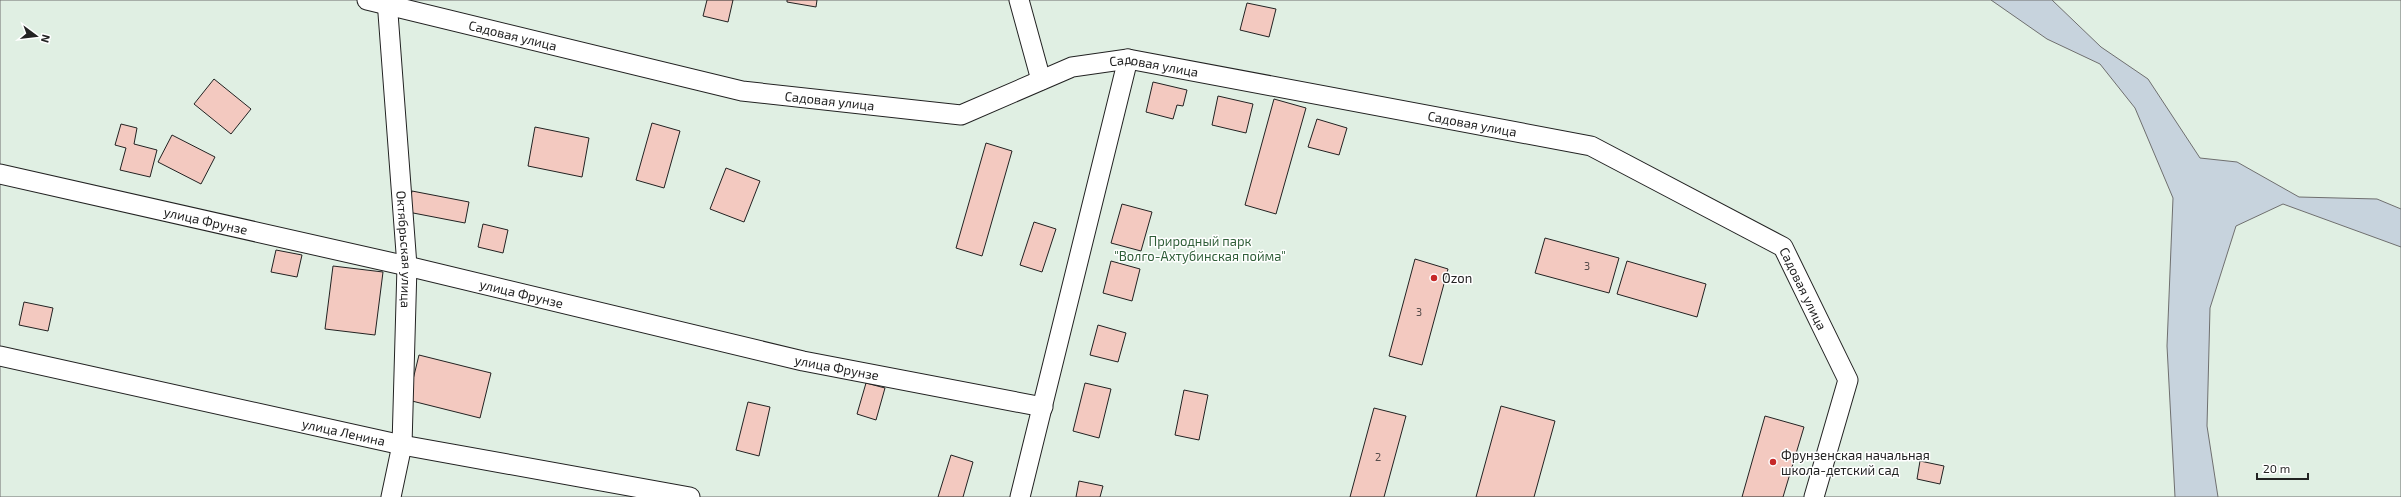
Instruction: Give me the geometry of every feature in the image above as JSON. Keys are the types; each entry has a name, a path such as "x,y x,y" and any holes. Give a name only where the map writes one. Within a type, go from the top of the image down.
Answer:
{"street":[{"name":"Садовая улица","path":"367,0 387,3 742,92 961,115 1072,67 1128,59 1591,146 1783,247 1848,380 1814,497"},
{"path":"1019,0 1041,80"},
{"name":"Октябрьская улица","path":"387,3 407,266 402,445 391,497"},
{"path":"1020,497 1044,407 1128,59"},
{"name":"улица Фрунзе","path":"0,174 407,266 803,361 1044,407"},
{"name":"улица Ленина","path":"0,356 402,445 690,497"}],"green space":[{"name":"Природный парк \"Волго-Ахтубинская пойма\"","path":"0,0 2401,0 2401,497 0,497"}],"shaded area":[{"path":"1991,0 2052,0 2101,47 2148,79 2200,158 2237,162 2299,197 2377,199 2401,209 2401,247 2283,204 2236,226 2210,308 2207,426 2218,497 2175,497 2167,346 2173,198 2135,108 2100,64 2047,39"}],"building":[{"path":"707,0 733,0 728,22 703,16"},
{"path":"787,0 817,0 816,7 787,2"},
{"path":"1247,3 1276,9 1269,37 1240,30"},
{"path":"214,79 251,109 231,134 194,104"},
{"path":"1153,82 1187,90 1183,106 1177,105 1173,119 1146,112"},
{"path":"1218,96 1253,104 1246,133 1212,125"},
{"path":"1274,99 1306,108 1276,214 1245,205"},
{"path":"1317,119 1347,128 1339,155 1308,147"},
{"path":"652,123 680,131 664,188 636,180"},
{"path":"121,124 137,128 134,144 157,150 150,177 120,170 126,148 115,145"},
{"path":"535,127 589,138 582,177 528,166"},
{"path":"172,135 215,157 201,184 158,162"},
{"path":"986,143 1012,151 982,256 956,248"},
{"path":"726,168 760,181 744,222 710,209"},
{"path":"412,191 469,202 465,223 408,212"},
{"path":"1122,204 1152,212 1141,251 1111,243"},
{"path":"1034,222 1056,229 1042,272 1020,265"},
{"path":"483,224 508,230 503,253 478,247"},
{"path":"1545,238 1619,258 1609,293 1535,273"},
{"path":"276,250 302,255 297,277 271,272"},
{"path":"1415,259 1448,269 1422,365 1389,356"},
{"path":"1111,261 1140,269 1132,301 1103,293"},
{"path":"1627,261 1706,284 1697,317 1617,294"},
{"path":"333,266 383,272 375,335 325,329"},
{"path":"24,302 53,308 48,331 19,325"},
{"path":"1098,325 1126,333 1118,362 1090,355"},
{"path":"419,355 491,373 480,418 408,400"},
{"path":"866,383 885,388 876,420 857,414"},
{"path":"1085,383 1111,389 1099,438 1073,431"},
{"path":"1184,390 1208,395 1199,440 1175,435"},
{"path":"748,402 770,407 759,456 736,450"},
{"path":"1501,406 1555,421 1534,497 1476,497"},
{"path":"1374,408 1406,416 1384,497 1350,497"},
{"name":"Фрунзенская начальная школа-детский сад","path":"1765,416 1804,427 1783,497 1742,497"},
{"path":"951,455 973,462 963,497 938,497"},
{"path":"1920,461 1944,466 1940,484 1917,479"},
{"path":"1079,481 1103,486 1100,497 1076,497"}],"place":[{"name":"Ozon","path":"1434,278"},
{"name":"Фрунзенская начальная школа-детский сад","path":"1773,462"}]}
